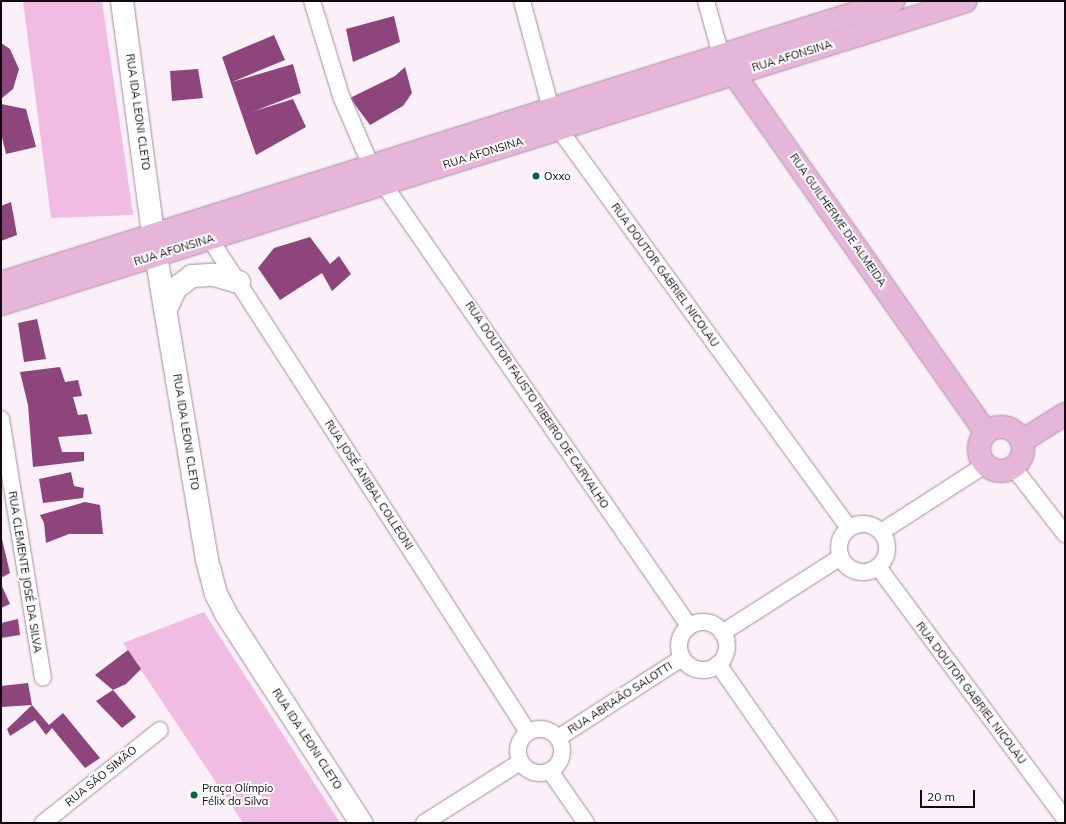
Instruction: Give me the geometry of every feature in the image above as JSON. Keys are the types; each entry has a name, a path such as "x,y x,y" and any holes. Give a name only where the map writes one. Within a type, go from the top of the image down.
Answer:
{"main road":[{"name":"RUA AFONSINA","path":"1,283 893,1"},
{"name":"RUA AFONSINA","path":"1,304 966,1"},
{"name":"RUA GUILHERME DE ALMEIDA","path":"734,74 986,432"},
{"path":"1022,441 1065,414"},
{"path":"1006,427 1022,441 1021,458 1013,467 1002,471 985,465 978,445 986,432 992,428 1006,427"}],"street":[{"name":"RUA IDA LEONI CLETO","path":"122,1 155,234 156,255 207,560 216,594 226,614 361,823"},
{"name":"RUA DOUTOR FAUSTO RIBEIRO DE CARVALHO","path":"312,1 341,96 371,166 385,183 689,626"},
{"name":"RUA DOUTOR GABRIEL NICOLAU","path":"522,1 551,109 559,130 849,528"},
{"name":"RUA GUILHERME DE ALMEIDA","path":"706,1 721,55 734,74"},
{"name":"RUA JOSÉ ANIBAL COLLEONI","path":"210,238 528,732"},
{"path":"166,309 176,288 192,276 214,276 239,282"},
{"name":"RUA CLEMENTE JOSÉ DA SILVA","path":"1,419 5,481 43,678"},
{"path":"881,532 985,465"},
{"path":"1013,467 1065,534"},
{"path":"869,525 881,532 887,546 883,561 878,567 857,571 841,557 839,544 849,528 869,525"},
{"path":"722,632 841,557"},
{"name":"RUA DOUTOR GABRIEL NICOLAU","path":"878,567 1065,819"},
{"path":"703,622 722,632 726,646 718,664 711,668 695,668 682,658 680,638 689,626 703,622"},
{"name":"RUA ABRAÃO SALOTTI","path":"558,738 682,658"},
{"path":"718,664 829,823"},
{"path":"542,729 558,738 562,754 550,771 530,772 520,762 518,746 528,732 542,729"},
{"name":"RUA SÃO SIMÃO","path":"43,823 160,730"},
{"path":"424,823 520,762"},
{"path":"550,771 586,823"}],"shaded area":[{"path":"23,1 102,1 133,215 51,218"},
{"path":"204,612 340,823 243,823 123,643"}],"building":[{"path":"394,16 400,42 353,62 346,29"},
{"path":"274,35 285,60 232,82 293,64 301,93 252,112 293,99 306,127 256,155 222,57"},
{"path":"1,43 10,49 19,69 13,89 1,99"},
{"path":"405,67 412,93 403,106 370,125 350,98 395,76"},
{"path":"198,69 203,98 172,101 170,71"},
{"path":"1,104 26,109 36,147 6,154 1,133"},
{"path":"11,202 17,235 1,241 1,206"},
{"path":"310,237 330,264 339,256 351,274 332,291 322,273 280,300 258,268 274,248"},
{"path":"37,319 46,359 24,362 18,323"},
{"path":"60,367 65,382 78,380 82,396 73,397 78,415 87,414 92,434 58,437 62,452 84,452 84,461 33,467 28,405 20,372"},
{"path":"71,472 74,486 84,488 83,498 43,503 39,479"},
{"path":"85,502 100,505 103,534 69,534 46,543 44,523 40,515"},
{"path":"1,535 10,573 1,578"},
{"path":"1,584 10,604 1,608"},
{"path":"18,619 20,635 1,638 1,623"},
{"path":"128,650 141,669 126,684 113,690 95,675"},
{"path":"28,683 32,705 1,707 1,686"},
{"path":"113,690 136,717 122,728 96,701"},
{"path":"32,705 49,725 63,713 100,758 85,768 52,728 46,735 35,720 10,736 7,729"}],"place":[{"name":"Oxxo","path":"536,176"},
{"name":"Praça Olímpio Félix da Silva","path":"194,795"}]}
